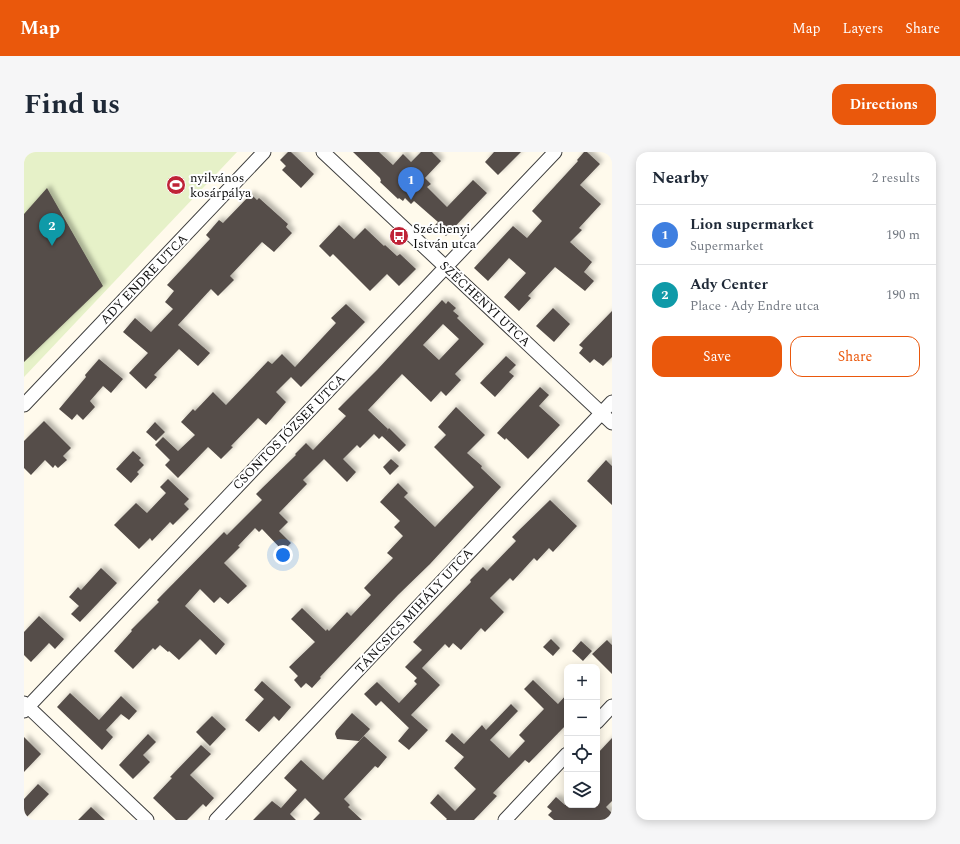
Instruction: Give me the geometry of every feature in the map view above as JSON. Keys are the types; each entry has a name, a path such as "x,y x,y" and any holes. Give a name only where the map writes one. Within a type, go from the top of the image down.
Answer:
{"street":[{"name":"ADY ENDRE UTCA","path":"24,405 264,152"},
{"name":"SZÉCHENYI UTCA","path":"323,152 612,423"},
{"name":"CSONTOS JÓZSEF UTCA","path":"25,707 555,152"},
{"name":"TÁNCSICS MIHÁLY UTCA","path":"216,820 612,402"},
{"path":"600,719 612,706"},
{"path":"25,707 147,820"},
{"path":"505,820 564,757"}],"green space":[{"path":"24,152 237,152 24,377"}],"building":[{"path":"288,152 291,152 314,174 301,188 282,170 286,166 280,160"},
{"path":"353,152 379,152 393,165 403,154 411,162 421,152 432,152 441,161 425,178 431,184 427,187 447,207 473,180 487,193 446,236 435,225 438,222 414,201 411,204 405,198 403,201 399,198 398,199 380,182 380,178"},
{"path":"494,152 521,152 498,175 485,162"},
{"path":"584,152 587,152 600,164 580,185 601,204 579,228 582,230 570,242 592,262 584,272 594,281 585,291 555,267 528,296 531,298 519,311 504,297 526,273 509,258 488,281 474,268 513,226 527,238 542,221 532,211 578,161 577,160"},
{"path":"47,188 103,286 24,362 24,214"},
{"path":"251,194 257,200 259,198 288,224 286,227 292,233 274,252 262,242 230,276 234,280 218,296 211,289 178,325 210,353 198,366 179,349 154,375 157,377 146,389 129,373 148,353 123,332 135,318 151,332 173,309 165,302 174,291 167,285 210,239 206,235 219,220 223,223"},
{"path":"339,225 354,239 365,228 384,246 385,245 397,256 400,254 416,269 399,286 387,274 370,291 333,254 330,257 319,246"},
{"path":"442,300 446,304 448,301 456,308 453,311 459,316 457,318 484,344 455,374 461,380 446,396 441,391 431,402 402,374 368,410 388,429 386,432 389,428 406,445 399,452 382,436 379,439 374,434 360,448 357,445 343,459 356,472 347,482 324,459 303,480 307,484 279,513 288,522 279,531 291,543 283,551 262,529 259,532 255,528 238,546 240,547 224,563 247,586 228,604 220,597 214,603 200,589 185,606 225,644 216,655 200,639 179,660 160,645 155,650 153,648 133,669 114,651 132,631 131,630 159,602 157,600 224,532 227,535 262,500 256,494 296,455 295,454 306,443 313,450 346,416 338,409 377,370","holes":["443,324 459,339 439,360 423,345"]},
{"path":"346,304 365,322 301,387 291,377 276,392 286,402 266,425 258,418 231,446 233,447 221,459 208,447 178,478 165,465 170,460 155,445 163,437 178,451 195,435 181,422 193,409 195,411 213,392 226,405 268,361 272,364 282,354 295,367 336,323 331,318"},
{"path":"553,308 570,324 554,342 536,326"},
{"path":"612,311 612,357 603,366 594,359 590,363 579,353 583,348 579,345"},
{"path":"506,356 516,365 509,372 514,376 495,397 480,383"},
{"path":"99,359 123,379 111,393 103,386 90,401 95,407 83,420 77,414 72,420 59,409"},
{"path":"540,387 549,395 539,406 560,425 528,459 506,438 505,440 497,433"},
{"path":"456,407 485,435 467,453 482,466 481,468 501,487 430,564 398,595 320,677 321,678 312,688 306,683 301,688 294,680 298,676 289,667 315,642 291,619 302,608 326,631 327,629 329,631 347,612 351,616 371,595 364,588 393,558 387,553 403,536 394,527 400,521 380,502 398,483 408,493 404,497 435,527 474,487 434,447 446,435 438,427"},
{"path":"44,421 71,448 63,456 67,460 58,468 55,465 53,468 45,460 31,475 24,468 24,441"},
{"path":"155,422 165,432 156,441 146,432"},
{"path":"133,451 141,458 139,460 144,465 137,472 139,474 131,483 116,469"},
{"path":"391,459 399,466 390,475 383,467"},
{"path":"606,460 612,466 612,505 587,481"},
{"path":"168,479 189,499 184,504 189,509 173,525 170,522 152,541 150,538 139,549 114,525 136,503 147,513 166,493 160,487"},
{"path":"550,500 577,526 553,552 549,548 537,561 534,558 513,581 510,578 490,598 504,612 485,632 481,628 461,650 453,643 449,648 445,644 422,668 440,685 411,715 428,730 409,750 398,741 409,728 381,701 376,706 364,694 377,682 399,703 417,684 414,681 417,678 405,667 422,650 413,642 471,582 470,580 483,567 487,571 516,541 512,537"},
{"path":"101,568 117,583 80,622 71,614 79,606 69,597 78,587 81,590"},
{"path":"39,616 64,639 55,649 49,643 31,662 24,655 24,632"},
{"path":"551,639 560,648 553,656 543,647"},
{"path":"607,640 612,645 612,674 592,654"},
{"path":"581,641 592,651 583,661 572,651"},
{"path":"533,680 558,704 564,697 564,727 529,763 525,760 493,793 497,796 474,820 446,820 447,819 430,803 438,794 455,811 476,789 454,768 464,757 445,741 452,733 464,744 482,725 486,730 511,704 518,711 490,740 509,758 525,741 519,735 544,709 524,689"},
{"path":"262,681 291,707 279,721 274,716 259,732 245,720 264,699 254,690"},
{"path":"70,693 99,720 121,696 137,711 129,720 121,714 106,730 113,737 102,750 57,707"},
{"path":"352,713 370,729 359,741 337,739 335,734 336,731"},
{"path":"212,716 226,729 210,746 196,732"},
{"path":"148,734 156,742 143,755 150,762 133,779 119,765"},
{"path":"364,736 387,757 378,768 375,766 344,799 350,805 348,807 362,820 313,820 320,813 305,798 290,814 296,820 253,820 272,801 281,808 297,790 284,778 301,760 323,780"},
{"path":"24,737 41,754 24,772"},
{"path":"612,738 612,801 606,807 612,813 612,820 554,820 548,815 552,811 547,807 556,797 564,804 564,808 600,808 600,751"},
{"path":"201,745 211,754 190,775 214,798 206,807 203,804 187,820 176,820 153,798 172,778 170,777"},
{"path":"38,784 49,794 24,820 24,799"},
{"path":"91,807 105,820 78,820"}],"place":[{"name":"nyilvános kosárpálya","path":"176,185"},
{"name":"Lion supermarket","path":"411,200"},
{"name":"Széchenyi István utca","path":"399,236"},
{"name":"Ady Center","path":"52,246"}]}
